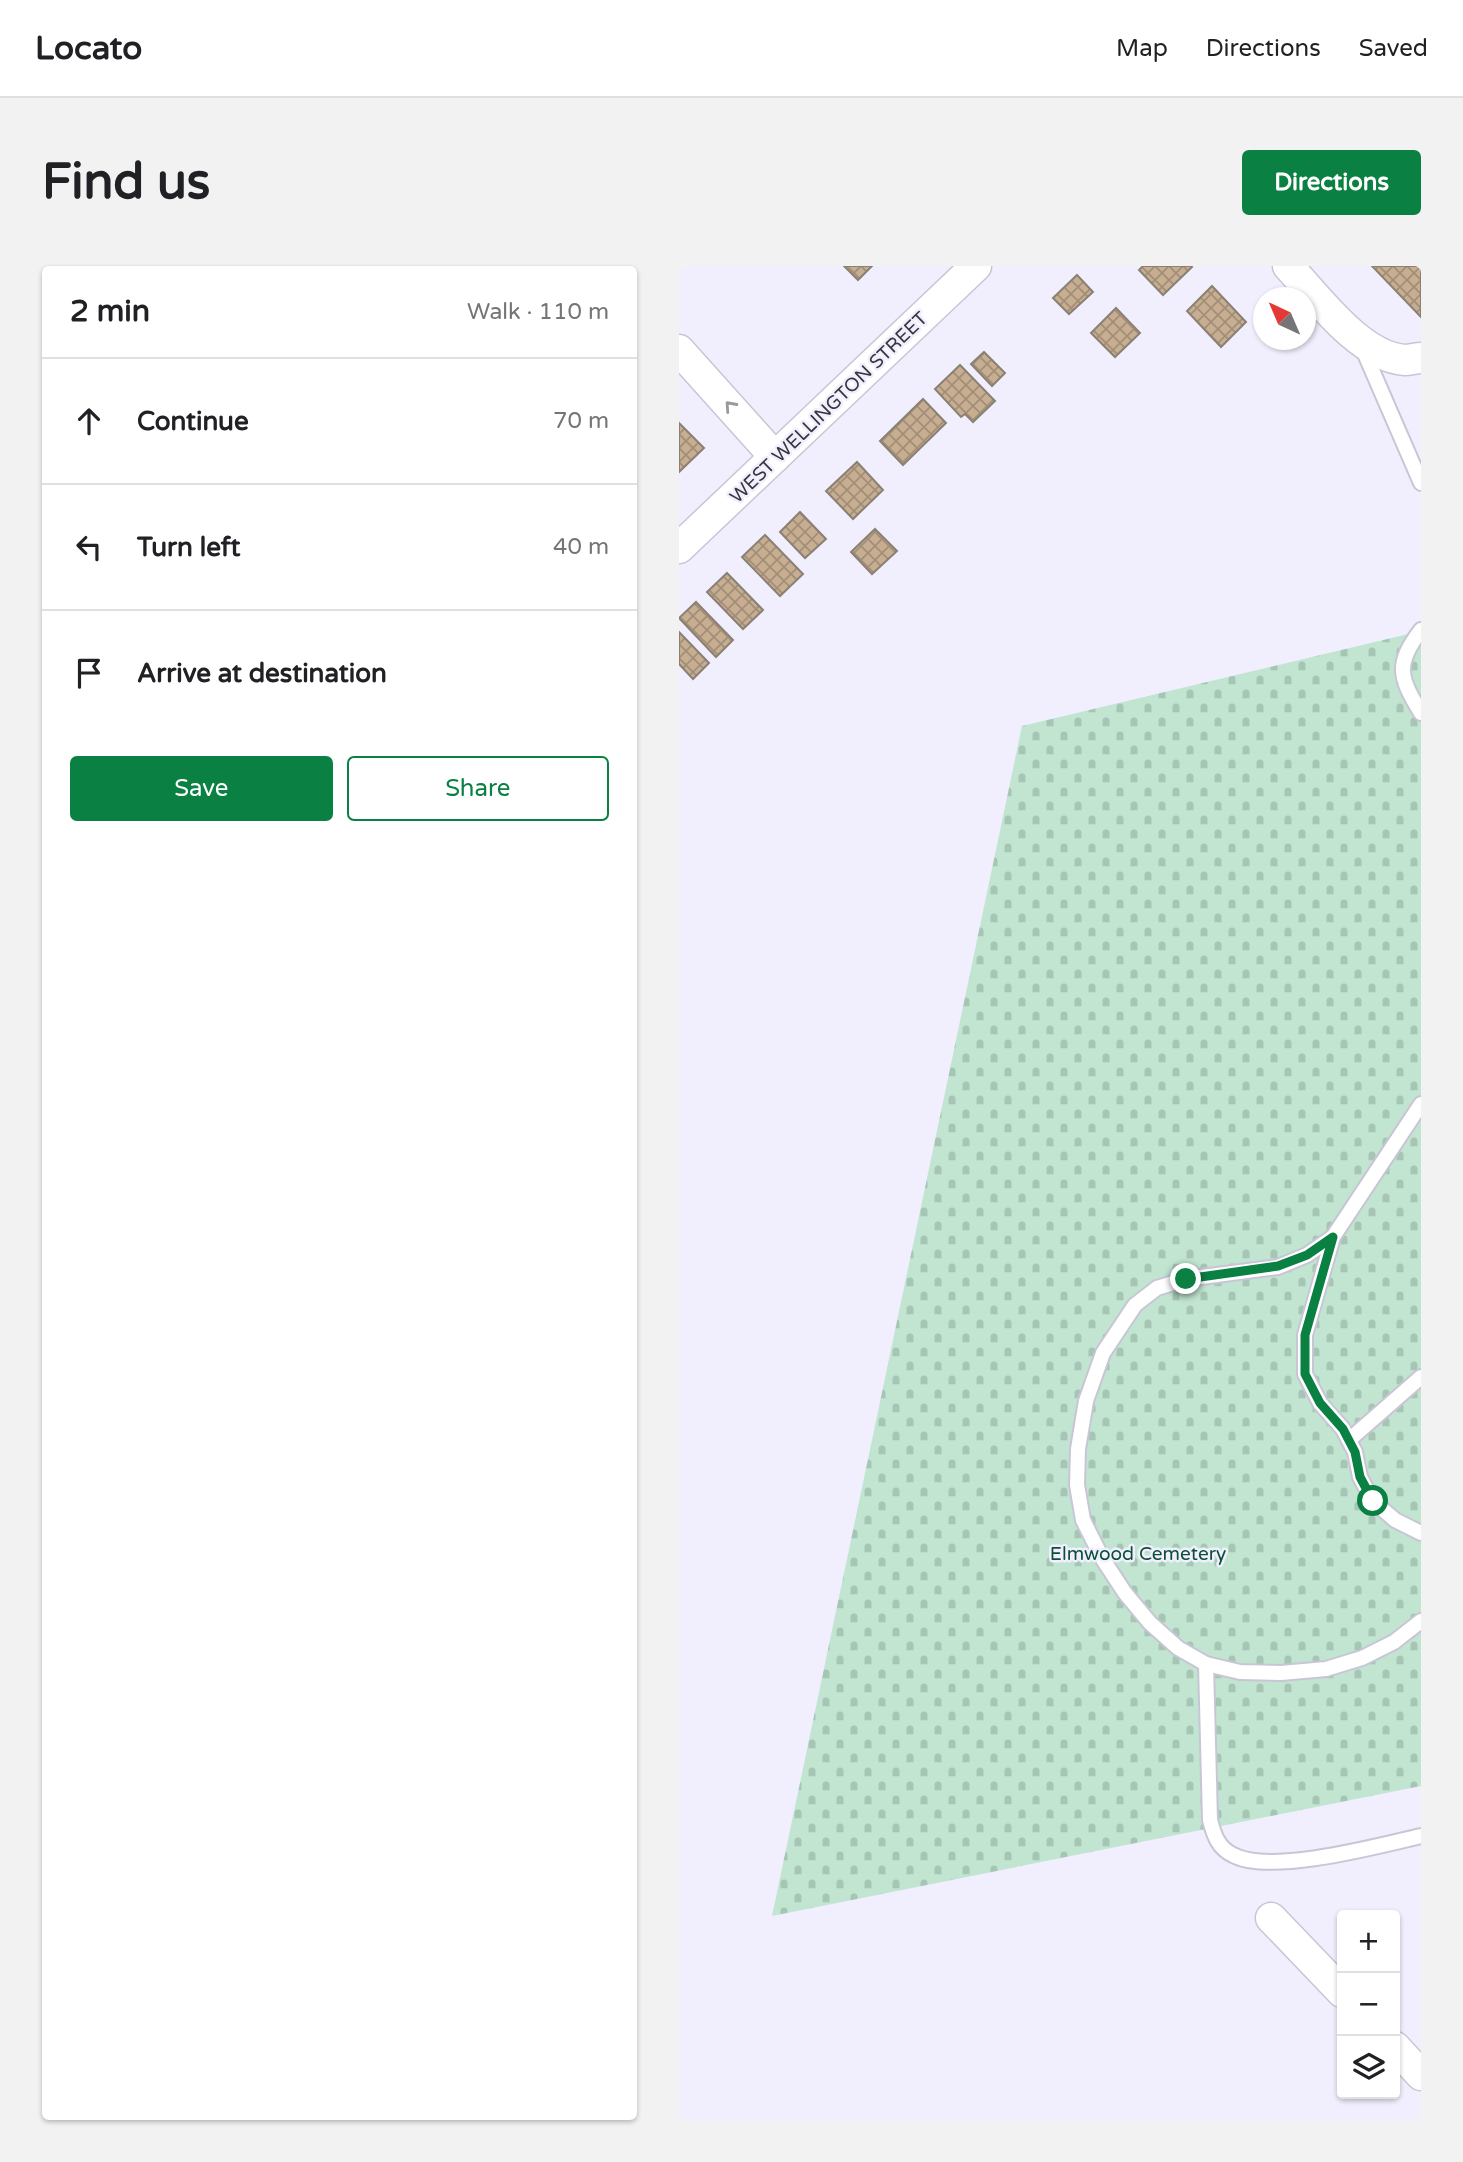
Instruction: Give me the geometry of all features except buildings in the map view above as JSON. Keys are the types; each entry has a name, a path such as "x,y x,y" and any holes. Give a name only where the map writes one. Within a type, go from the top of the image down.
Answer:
{"street":[{"name":"WEST WELLINGTON STREET","path":"679,548 976,266"},
{"path":"1288,266 1360,342 1381,354 1405,360 1421,358"},
{"path":"679,350 775,457"},
{"path":"1271,1918 1337,1987"},
{"path":"1400,2053 1421,2075"}],"lane":[{"path":"1360,342 1421,483"},
{"path":"1421,630 1407,648 1402,671 1412,699 1421,713"},
{"path":"1421,1104 1333,1237 1305,1335 1305,1374 1320,1403 1349,1440 1355,1452 1360,1477 1373,1501 1395,1520 1421,1533"},
{"path":"1333,1237 1307,1255 1278,1266 1186,1279 1157,1288 1135,1305 1103,1353 1086,1401 1078,1449 1077,1485 1083,1520 1102,1559 1150,1623 1178,1648 1206,1664 1240,1672 1281,1673 1325,1668 1362,1658 1394,1643 1421,1621"},
{"path":"1349,1440 1421,1377"},
{"path":"1206,1664 1210,1820 1215,1840 1231,1854 1250,1862 1282,1863 1421,1836"}],"green space":[{"name":"Elmwood Cemetery","path":"1421,631 1421,1786 772,1916 1022,726"}],"route":[{"path":"1186,1279 1278,1266 1307,1255 1333,1237 1305,1335 1305,1374 1320,1403 1343,1429 1355,1452 1360,1477 1373,1501"}]}
